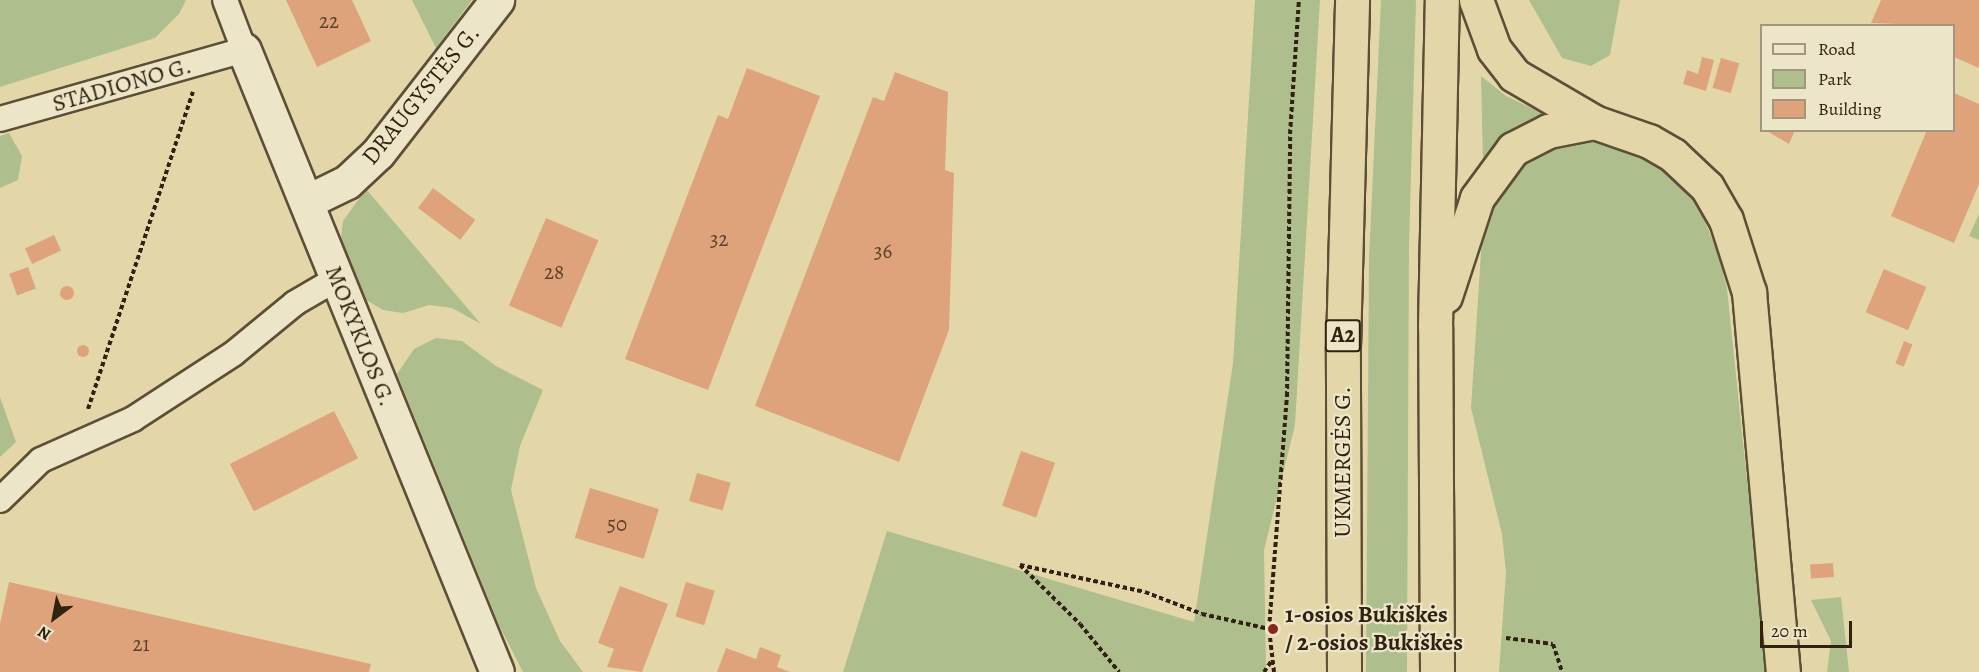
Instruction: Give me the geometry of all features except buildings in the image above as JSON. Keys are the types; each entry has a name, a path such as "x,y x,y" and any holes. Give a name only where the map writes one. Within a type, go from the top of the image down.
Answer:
{"highway":[{"name":"UKMERGĖS G.","path":"1344,672 1343,347 1352,0"},
{"path":"1437,672 1435,326 1442,0"},
{"path":"1476,0 1494,49 1514,75 1594,122 1649,141 1691,169 1726,220 1739,253 1749,292 1783,672"},
{"path":"1435,326 1477,198 1494,172 1513,149 1530,138 1570,125 1594,122"}],"street":[{"name":"MOKYKLOS G.","path":"225,0 497,672"},
{"name":"DRAUGYSTĖS G.","path":"308,201 347,182 378,153 497,0"},
{"name":"STADIONO G.","path":"0,119 244,50"},
{"path":"0,500 41,460 77,441 142,413 233,354 295,303 336,279"}],"path":[{"path":"1274,672 1269,629 1287,396 1290,134 1299,0"},
{"path":"77,441 203,62"},
{"path":"1119,672 1080,624 1020,565 1145,592 1202,615 1269,629"},
{"path":"1506,638 1553,644 1562,672"},
{"path":"1264,672 1272,660"}],"green space":[{"path":"0,0 186,0 179,14 155,38 0,87"},
{"path":"412,0 472,0 436,48"},
{"path":"1255,0 1320,0 1295,425 1264,550 1266,672 843,672 887,531 1194,622 1233,363"},
{"path":"1381,0 1416,0 1409,244 1407,672 1366,672 1369,259"},
{"path":"1529,0 1620,0 1610,55 1591,66 1562,58"},
{"path":"1481,76 1506,96 1550,117 1483,164"},
{"path":"9,133 22,156 18,180 0,188 0,136"},
{"path":"1592,140 1644,157 1684,186 1699,206 1720,259 1727,289 1767,672 1499,672 1506,572 1502,534 1471,408 1482,237 1487,215 1519,167 1541,151 1565,142"},
{"path":"366,189 481,324 452,308 429,305 403,313 383,310 358,295 340,246 343,221"},
{"path":"1979,214 1979,240 1969,236"},
{"path":"436,338 462,341 496,366 543,390 520,446 511,490 536,588 560,641 583,672 523,672 499,625 397,374 414,349"},
{"path":"0,397 16,442 0,457"},
{"path":"1841,597 1849,672 1827,672 1831,641 1811,600"}],"place":[{"name":"1-osios Bukiškės / 2-osios Bukiškės","path":"1273,629"}]}
